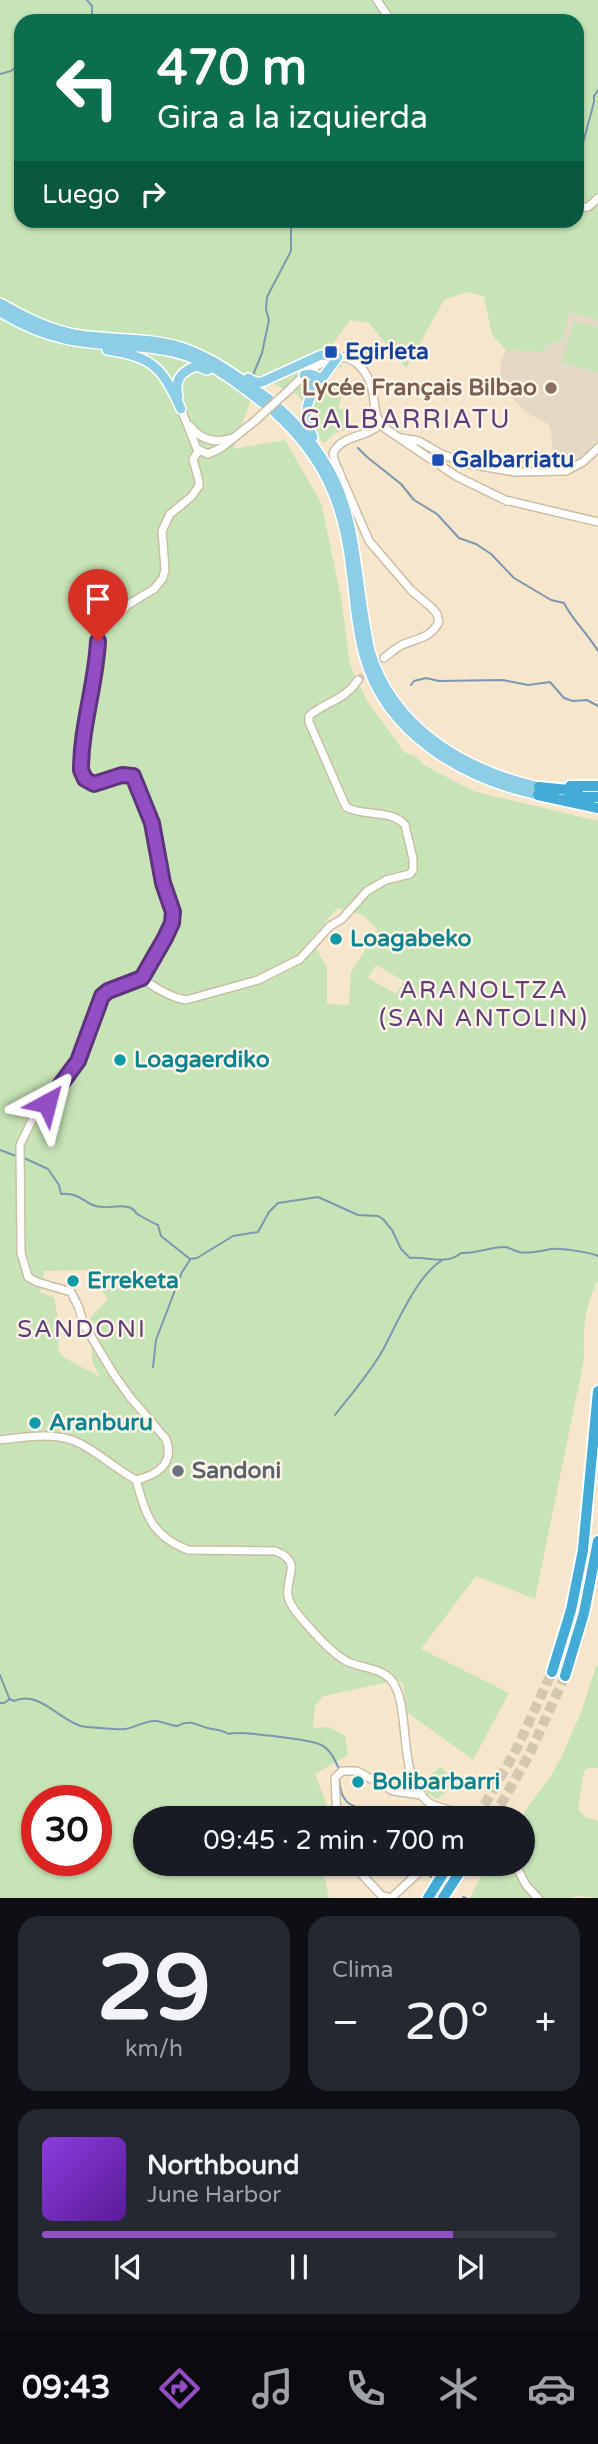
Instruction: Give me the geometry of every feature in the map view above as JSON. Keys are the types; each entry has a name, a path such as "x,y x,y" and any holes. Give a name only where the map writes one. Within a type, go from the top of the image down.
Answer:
{"highway":[{"path":"539,791 598,786"},
{"path":"539,791 598,792"},
{"path":"539,791 596,805"},
{"path":"552,1672 571,1610 583,1550 598,1391"},
{"path":"565,1676 586,1606 598,1541"},
{"path":"428,1898 442,1876"},
{"path":"443,1898 457,1876"}],"main road":[{"path":"0,303 32,320 66,332 178,346 223,364 255,382 262,382 321,355 338,357 314,392 306,409 306,422 338,484 345,505 354,541 370,651 376,669 391,697 414,724 457,756 495,775 539,791"},
{"path":"0,312 56,337 167,351 194,359 267,402 229,370 205,357"},
{"path":"56,337 62,342 133,354 143,359 162,373 181,409"},
{"path":"181,409 177,383 184,371 197,366 228,377"},
{"path":"279,411 293,414 299,410 317,379 314,374 304,375"},
{"path":"279,411 304,432 321,454"},
{"path":"279,411 313,454 326,474 336,498 347,540 363,653 369,672 385,701 408,730 453,763 492,782 539,791"}],"street":[{"path":"199,450 212,453 256,420 320,362 338,357 353,362 369,380 380,424 456,476 507,501 598,522"},
{"path":"181,409 199,450"},
{"path":"185,420 195,432 208,440 223,441 236,436"},
{"path":"380,424 375,429 346,438 337,444 333,453 334,460 369,541 411,590 432,608 439,622 435,630 423,639 406,643 384,658"},
{"path":"397,438 419,441 441,454 468,464 515,472 566,471 583,462 598,448"},
{"path":"136,1480 158,1473 163,1467 169,1446 113,1373 83,1323 71,1292 28,1277 21,1254 20,1145 31,1122 78,1061 102,996 142,978 172,923 173,912 163,883 152,823 133,776 122,775 94,784 85,779 81,770 101,629 139,596 154,589 163,578 165,569 162,531 170,514 191,497 198,486 200,481 193,460 199,450"},
{"path":"142,978 157,989 186,1000 258,980 306,955 330,926 342,919 367,891 386,880 410,874 413,870 405,825 394,817 356,813 346,807 309,722 309,716 334,703 351,690 358,680"},
{"path":"0,1440 68,1438 80,1443 136,1480 148,1517 157,1531 175,1545 188,1550 275,1550 287,1557 292,1568 288,1595 301,1618 346,1661 385,1674 395,1686 408,1759 422,1795 436,1806"},
{"path":"336,1806 334,1788 340,1772 357,1771 393,1791 422,1795"},
{"path":"363,1876 381,1895 391,1898 415,1876"},
{"path":"521,1876 538,1898"}],"shaded area":[{"name":"Lycée Français Bilbao","path":"569,311 598,320 598,444 584,457 554,468 551,430 548,424 525,412 509,395 500,381 501,360 506,350 541,352"}],"green space":[{"path":"0,0 598,0 598,320 570,312 561,342 551,342 542,352 506,350 492,335 484,296 467,292 444,300 406,368 369,323 350,320 334,342 342,367 333,370 323,388 330,391 340,385 342,396 338,409 347,409 349,428 333,434 324,443 314,430 309,413 298,395 259,378 233,449 285,440 321,503 341,597 350,665 367,701 404,752 473,791 598,821 598,1280 587,1309 584,1359 535,1599 476,1576 421,1649 509,1693 473,1760 407,1712 403,1684 397,1680 324,1696 315,1705 313,1728 329,1727 345,1736 348,1755 315,1774 326,1806 133,1806 133,1876 324,1876 329,1898 0,1898","holes":["337,908 363,915 378,930 351,972 349,1005 327,1004 327,968 311,940","376,965 404,981 396,994 368,978","87,1270 108,1299 90,1318 92,1361 100,1377 65,1358 58,1351 59,1324 54,1298 40,1292 44,1271"]},
{"path":"574,321 598,327 598,372 562,363"},
{"path":"596,1665 598,1768 584,1771 578,1809 585,1817 598,1821 598,1898 470,1898 481,1876 535,1876 535,1806 529,1806 562,1756 582,1710"},
{"path":"441,1767 456,1784 437,1799 427,1793 422,1781"}],"waterway":[{"path":"87,0 92,6 92,14"},
{"path":"0,74 14,69"},
{"path":"584,140 594,96 598,90"},
{"path":"253,375 262,353 269,320 266,310 267,297 291,251 291,228"},
{"path":"358,448 401,484 414,500 437,514 459,538 476,544 491,554 514,578 551,600 564,603 598,651"},
{"path":"411,685 414,681 426,678 439,681 503,680 528,685 550,682 564,698 573,701 587,700 598,706"},
{"path":"0,1150 16,1156"},
{"path":"24,1158 48,1169 59,1185 61,1194 74,1195 92,1205 124,1206 133,1209 158,1225 161,1236 190,1259 197,1258 233,1236 258,1232 269,1212 278,1203 318,1197 358,1215 378,1216 383,1219 401,1249 410,1258 443,1260 461,1253 504,1247 523,1253 561,1249 598,1256"},
{"path":"153,1367 156,1340 182,1272 190,1260"},
{"path":"335,1415 379,1357 401,1313 424,1277 441,1261"},
{"path":"0,1675 9,1698"},
{"path":"0,1703 10,1699 32,1699 84,1726 122,1729 152,1721 177,1726 191,1723 229,1734 258,1734 313,1742 326,1748 339,1769"},
{"path":"339,1778 344,1797 354,1806"}],"tunnel":[{"path":"358,680 384,658"},
{"path":"484,1806 517,1748 552,1672"},
{"path":"500,1806 529,1755 565,1676"}],"place":[{"name":"Egirleta","path":"331,352"},
{"name":"Lycée Français Bilbao","path":"551,388"},
{"name":"Galbarriatu","path":"438,460"},
{"name":"Loagabeko","path":"336,939"},
{"name":"Loagaerdiko","path":"120,1060"},
{"name":"Erreketa","path":"73,1281"},
{"name":"Aranburu","path":"35,1423"},
{"name":"Sandoni","path":"178,1471"},
{"name":"Bolibarbarri","path":"358,1782"}],"district":[{"name":"GALBARRIATU","path":"406,419"},
{"name":"ARANOLTZA (SAN ANTOLIN)","path":"484,1004"},
{"name":"SANDONI","path":"82,1329"}],"route":[{"path":"47,1103 78,1061 102,996 142,978 172,923 173,912 163,883 152,823 133,776 122,775 94,784 85,779 81,770 90,697 97,671 98,641"}]}
